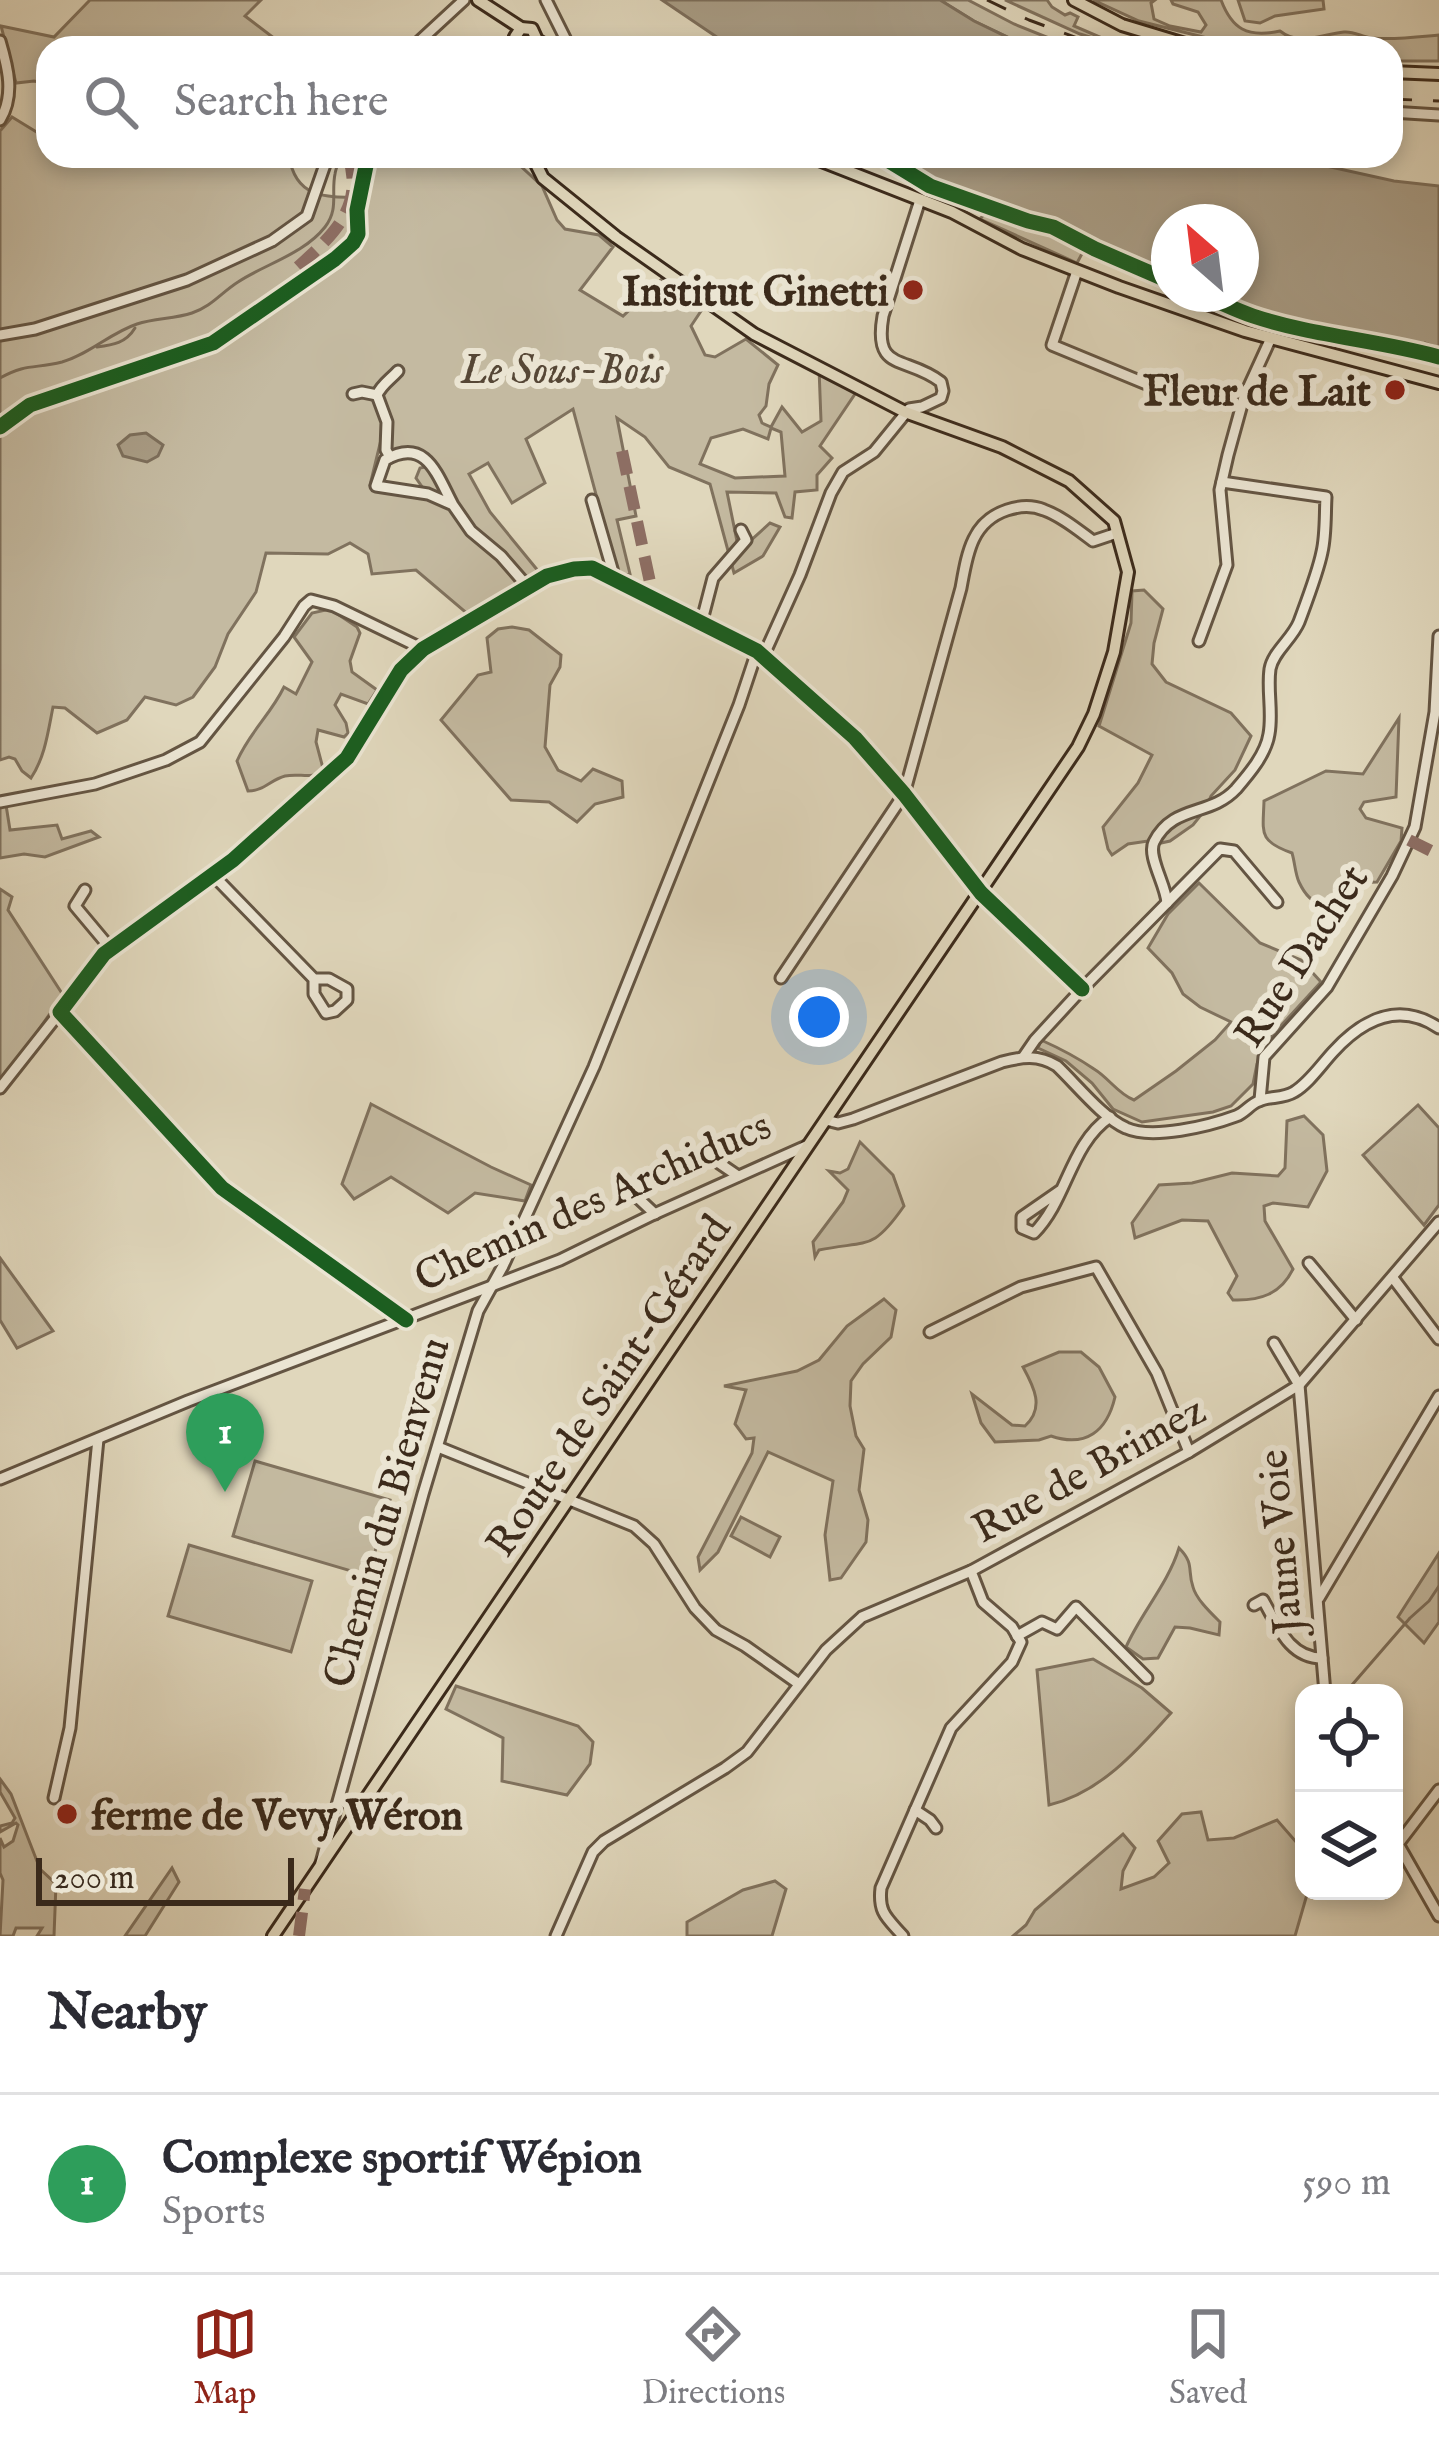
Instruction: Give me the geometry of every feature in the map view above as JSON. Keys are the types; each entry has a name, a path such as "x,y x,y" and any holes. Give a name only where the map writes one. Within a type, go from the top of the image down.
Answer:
{"main road":[{"path":"478,0 520,28 532,29 528,36"},
{"path":"1074,0 1122,25 1158,36"},
{"path":"519,36 520,28"},
{"path":"1403,72 1439,74"},
{"path":"538,168 543,178 616,237 754,334 905,412 1002,447 1069,482 1114,520 1117,533"},
{"path":"839,168 952,212 1077,272 1271,338 1439,383"},
{"name":"Route de Saint-Gérard","path":"273,1936 1078,747 1114,652 1128,572 1117,533"}],"street":[{"path":"425,36 464,0"},
{"path":"546,0 564,36"},
{"path":"0,41 9,99 0,120"},
{"path":"1403,112 1439,112"},
{"path":"0,335 35,329 187,280 272,241 307,216 324,168"},
{"path":"0,427 30,405 213,343 335,259 358,233 357,210 367,168"},
{"name":"Chemin du Bienvenu","path":"320,1868 478,1311 594,1067 760,654 800,575 831,493 843,472 874,452 905,412 940,398 943,391 933,376 890,359 880,334 920,200"},
{"path":"1077,272 1052,345 1166,392"},
{"path":"1198,641 1228,566 1220,490 1244,397 1271,338"},
{"path":"390,457 387,422 377,395 398,371"},
{"path":"353,394 377,395"},
{"path":"453,506 428,494 376,486 385,460 402,451 419,454 432,465 471,531 527,586"},
{"path":"1167,903 1152,845 1181,815 1221,802 1264,750 1269,735 1270,664 1297,626 1322,551 1326,496 1222,482"},
{"path":"592,500 615,579"},
{"path":"782,979 904,794 979,528 1004,511 1033,507 1052,513 1093,541 1117,533"},
{"path":"701,624 713,578 746,540 741,530"},
{"path":"0,1088 104,955 233,860 347,758 401,670 423,649 527,586 574,568 592,568 760,654 855,739 981,893 1082,989"},
{"path":"0,802 95,784 166,760 200,742 311,600 334,606 423,649"},
{"name":"Rue Dachet","path":"1260,1100 1264,1057 1327,987 1415,827 1435,712 1439,636"},
{"path":"1024,1056 1082,989 1220,850 1234,850 1277,902"},
{"path":"212,875 314,979"},
{"path":"85,890 75,906 111,949"},
{"path":"60,1012 222,1188 406,1320"},
{"path":"826,1120 853,1119 1024,1056 1057,1066 1109,1117 1133,1130 1164,1132 1241,1114 1260,1100 1294,1093 1352,1035 1382,1017 1413,1015 1439,1028"},
{"path":"1061,1190 1022,1217 1022,1228 1034,1233 1048,1219 1089,1136 1109,1117"},
{"name":"Chemin des Archiducs","path":"0,1479 188,1401 560,1260 811,1143"},
{"path":"718,1163 738,1176"},
{"path":"638,1198 655,1214"},
{"name":"Rue de Brimez","path":"1017,1636 983,1603 971,1571 1189,1452 1299,1384 1439,1222"},
{"path":"1309,1263 1356,1320"},
{"path":"930,1332 1021,1287 1096,1267 1156,1373 1189,1452"},
{"path":"1393,1278 1439,1338"},
{"path":"1274,1343 1299,1384"},
{"name":"Jaune Voie","path":"1299,1384 1324,1684"},
{"path":"1318,1598 1439,1396"},
{"path":"54,1798 70,1729 98,1439"},
{"path":"438,1447 645,1533 695,1608 716,1630 800,1684"},
{"path":"556,1936 593,1852 747,1752 826,1649 862,1616 971,1571"},
{"path":"1254,1605 1264,1600 1286,1640 1307,1658 1322,1658"},
{"path":"903,1936 879,1904 881,1888 951,1728 1012,1662 1021,1642 1017,1636 1042,1622 1057,1629 1076,1607 1147,1678"},
{"path":"1403,1833 1439,1790"},
{"path":"915,1810 936,1828"},
{"path":"1403,1853 1439,1916"}],"green space":[{"path":"90,0 261,0 245,16 271,36 55,36"},
{"path":"940,0 968,0 1044,36 1005,36"},
{"path":"1005,0 1047,0 1065,15 1078,17 1074,26 1097,36 1080,34"},
{"path":"1093,0 1155,0 1151,3 1154,19 1201,32 1206,25 1198,12 1171,0 1221,0 1242,29 1280,31 1288,36 1199,36 1139,21"},
{"path":"1238,0 1323,0 1324,9 1275,16 1260,23 1245,21"},
{"path":"1,26 49,36 36,36 36,81 16,83"},
{"path":"1344,32 1365,36 1322,36"},
{"path":"1439,35 1439,61 1403,61 1403,38"},
{"name":"Le Sous-Bois","path":"12,117 36,132 36,168 292,168 299,182 317,194 368,197 374,168 523,168 542,186 565,229 599,235 613,247 580,290 623,316 664,277 703,308 691,326 705,355 715,357 746,339 778,365 759,415 762,423 771,427 782,407 802,432 821,421 819,368 859,388 820,446 832,458 817,475 817,490 795,492 792,518 785,517 776,493 727,492 739,551 770,523 780,527 763,556 734,573 710,484 669,467 645,437 617,418 636,516 617,520 630,574 618,576 573,409 526,439 545,483 512,503 488,463 469,474 490,512 539,572 470,616 416,570 372,574 368,554 350,543 328,554 266,553 256,592 193,697 176,705 145,697 127,720 97,733 65,708 53,707 43,753 31,778 15,759 0,760 0,131","holes":["771,428 781,432 785,476 735,478 700,464 711,438 743,429 768,439","380,444 390,457 419,454 430,466 420,468 416,478 427,494 370,485"]},
{"path":"988,210 1062,234 1085,248 1077,263 980,219"},
{"path":"1144,590 1163,609 1152,664 1166,682 1231,713 1251,736 1235,770 1193,825 1170,841 1128,844 1112,855 1103,827 1138,783 1152,755 1099,726 1131,623 1132,591"},
{"path":"330,609 357,627 360,633 350,661 352,672 377,690 368,704 341,694 335,705 348,733 344,737 318,730 316,742 324,772 285,776 248,791 237,761 284,687 296,694 312,662 294,637 312,613"},
{"path":"498,629 529,630 561,655 550,685 545,747 558,770 581,781 593,769 622,781 623,797 595,804 577,822 549,802 511,800 441,720 478,675 491,672 487,638"},
{"path":"1399,718 1396,797 1364,802 1360,809 1366,818 1402,828 1401,841 1377,882 1350,883 1337,897 1317,902 1299,882 1292,853 1268,840 1264,801 1326,771 1363,774"},
{"path":"6,805 10,830 57,825 62,839 91,831 99,837 45,857 0,858 0,806"},
{"path":"1199,883 1260,943 1301,960 1321,982 1267,1041 1253,1084 1231,1106 1142,1122 1113,1109 1066,1061 1038,1048 1041,1040 1068,1053 1134,1100 1215,1040 1231,1022 1183,994 1172,973 1148,948 1168,914"},
{"path":"0,889 12,897 8,910 63,995 0,1085"},
{"path":"371,1104 531,1185 525,1201 475,1193 448,1213 391,1177 354,1199 342,1184"},
{"path":"1418,1105 1439,1128 1439,1205 1424,1225 1363,1155"},
{"path":"1304,1116 1323,1135 1327,1171 1308,1207 1264,1206 1265,1221 1293,1269 1276,1290 1233,1300 1228,1293 1237,1276 1208,1221 1182,1220 1135,1238 1132,1223 1159,1185 1232,1173 1278,1176 1285,1168 1287,1121"},
{"path":"860,1142 893,1175 904,1206 876,1238 819,1250 815,1257 813,1242 848,1190 829,1171 848,1169"},
{"path":"0,1258 53,1331 17,1348 0,1320"},
{"path":"884,1299 896,1310 891,1337 851,1381 850,1406 864,1449 859,1490 868,1520 866,1542 841,1578 830,1580 825,1535 833,1481 768,1452 718,1552 700,1570 698,1557 752,1453 754,1438 746,1439 735,1424 746,1390 724,1386 797,1371 819,1360 847,1326"},
{"path":"1059,1352 1081,1352 1099,1367 1115,1397 1107,1419 1085,1438 995,1442 981,1423 972,1394 1012,1425 1025,1426 1036,1405 1023,1367"},
{"path":"255,1461 390,1500 368,1576 233,1536"},
{"path":"741,1517 780,1537 770,1557 731,1536"},
{"path":"189,1545 312,1581 291,1652 168,1616"},
{"path":"1179,1548 1189,1563 1197,1596 1220,1622 1219,1635 1175,1627 1158,1658 1143,1659 1126,1647"},
{"path":"1439,1553 1439,1622 1424,1643 1398,1617"},
{"path":"1093,1659 1142,1688 1171,1713 1101,1781 1049,1805 1037,1670"},
{"path":"456,1686 578,1726 593,1742 590,1764 567,1795 502,1781 503,1738 446,1709"},
{"path":"0,1779 11,1794 40,1869 56,1884 54,1936 37,1936 42,1928 16,1928 13,1936 0,1936 0,1838 4,1847 13,1841 18,1825 0,1832 0,1826 15,1818 0,1792"},
{"path":"1201,1812 1208,1840 1234,1838 1277,1820 1295,1841 1295,1900 1305,1900 1295,1936 1013,1936 1035,1910 1123,1834 1135,1848 1123,1871 1121,1889 1154,1877 1169,1863 1158,1841 1182,1814"},
{"path":"172,1868 179,1882 145,1936 125,1936"},
{"path":"775,1881 786,1889 772,1936 687,1936 687,1922 743,1890"}],"shaded area":[{"path":"662,0 940,0 1005,36 715,36"},
{"path":"916,168 1335,168 1439,186 1439,348 1251,312 1259,312 1259,204 1151,204 1151,267 1065,226 956,190"},
{"path":"146,433 163,445 158,456 147,462 123,456 118,445 130,435"}],"waterway":[{"path":"0,378 72,358 137,324 199,310 238,282 295,252 325,227 332,214 337,168"},
{"path":"97,347 123,340 135,328"},
{"path":"1353,1684 1439,1586"}],"railway":[{"path":"987,0 1072,36"},
{"path":"1403,100 1439,101"}],"marked path":[{"path":"298,267 342,219 352,190 351,168"},
{"path":"622,451 654,601"},
{"path":"1409,840 1439,855"},
{"path":"299,1936 305,1889"}],"cycle path":[{"path":"0,427 30,405 213,343 335,259 358,234 357,210 366,168"},
{"path":"901,168 930,186 1053,227 1151,273"},
{"path":"1241,312 1439,357"},
{"path":"406,1320 222,1188 60,1012 104,954 233,860 347,758 401,670 423,649 547,576 592,568 757,651 855,738 981,893 1082,989"}],"place":[{"name":"Institut Ginetti","path":"913,290"},
{"name":"Fleur de Lait","path":"1395,390"},
{"name":"Complexe sportif Wépion","path":"225,1492"},
{"name":"ferme de Vevy Wéron","path":"67,1814"}]}
